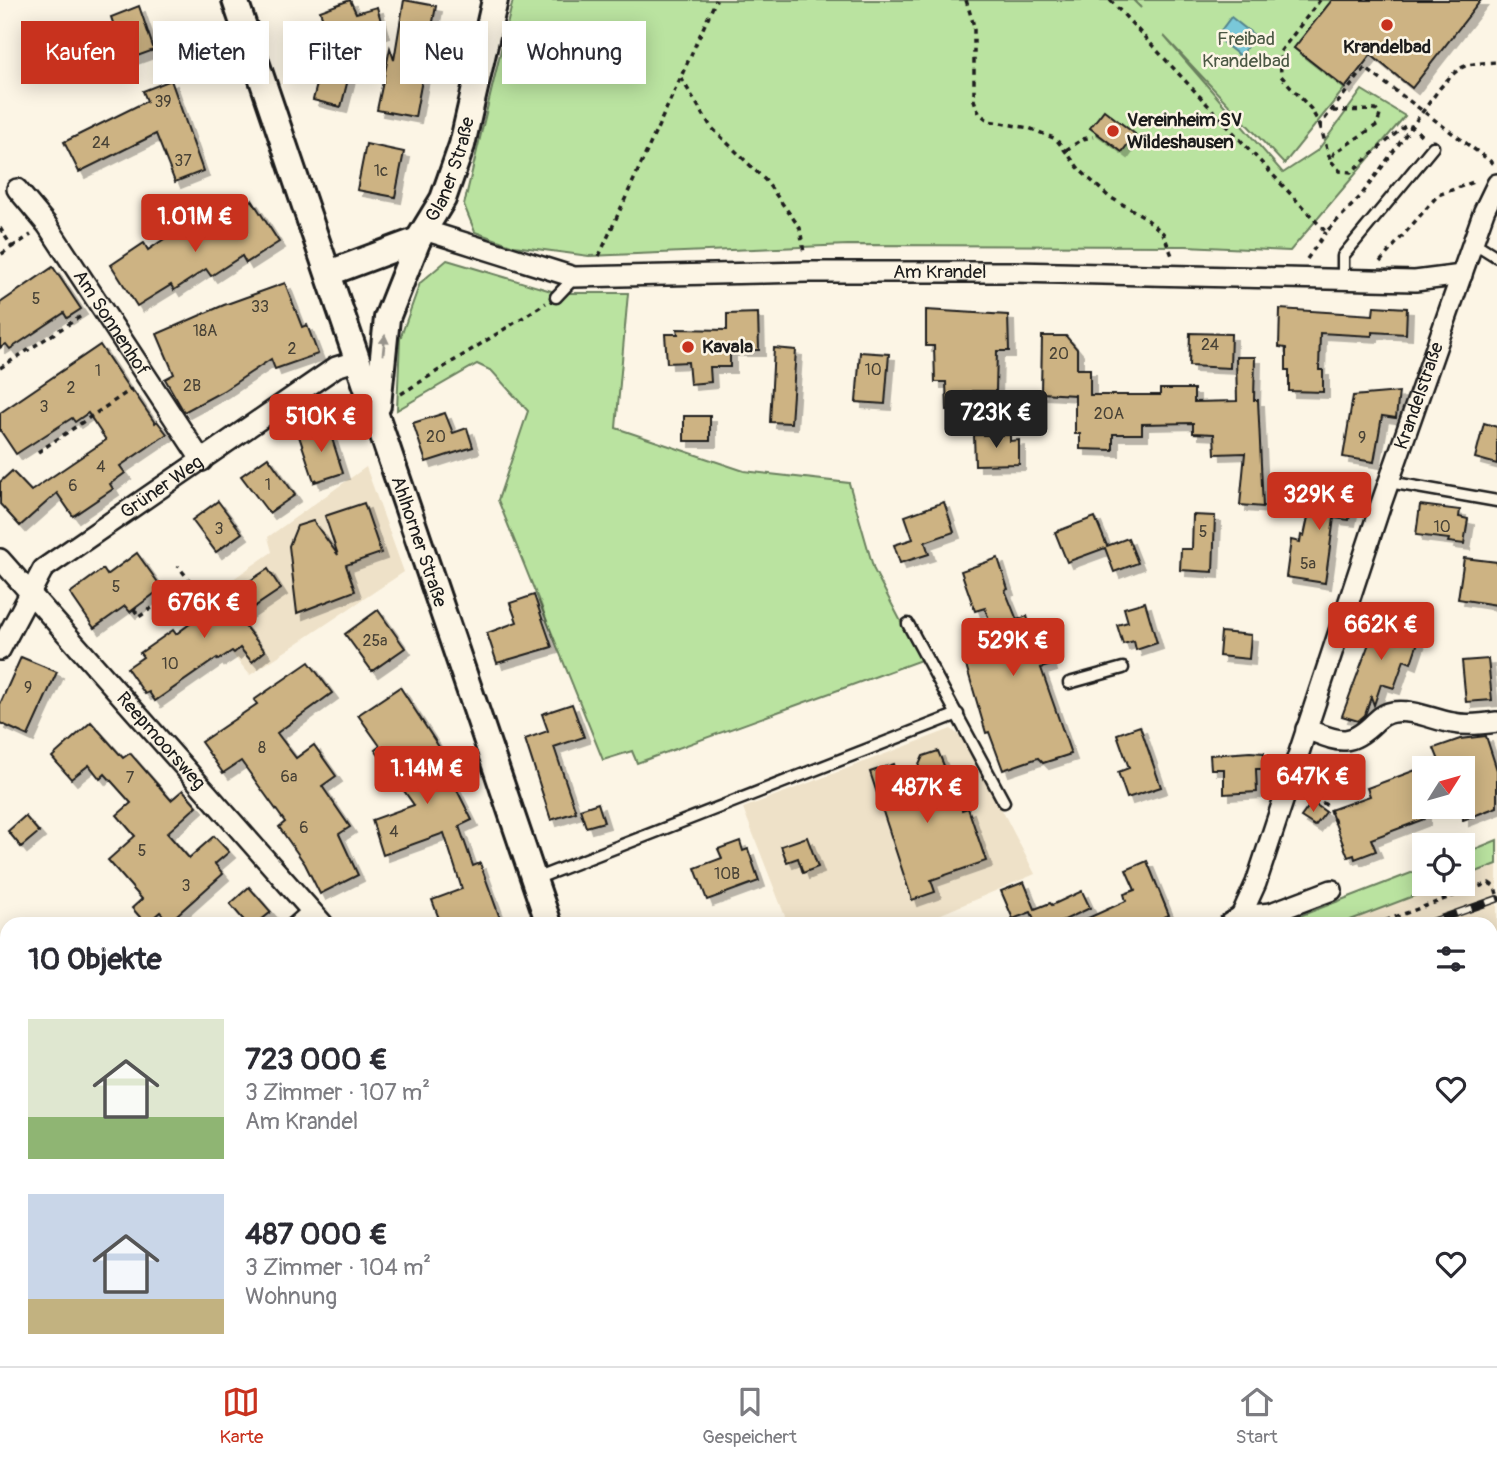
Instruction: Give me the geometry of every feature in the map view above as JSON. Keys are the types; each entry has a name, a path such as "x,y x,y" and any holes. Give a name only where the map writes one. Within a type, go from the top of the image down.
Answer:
{"street":[{"name":"Ahlhorner Straße","path":"235,0 548,917"},
{"name":"Glaner Straße","path":"329,273 421,235 443,199 463,145 495,0"},
{"name":"Krandelstraße","path":"1237,917 1256,883 1388,481 1474,242 1491,181"},
{"name":"Am Sonnenhof","path":"17,189 47,225 202,461"},
{"name":"Am Krandel","path":"421,235 574,277 807,272 1014,272 1416,281 1462,275"},
{"path":"377,413 387,318 421,235"},
{"name":"Grüner Weg","path":"0,650 43,569 336,367 359,360"},
{"name":"Reepmoorsweg","path":"0,559 316,917"},
{"path":"1306,729 1347,741 1360,737 1380,718 1391,712 1405,712 1457,724 1497,722"},
{"path":"1250,917 1271,913 1332,890"}],"lane":[{"path":"1343,279 1343,256 1433,147"},
{"path":"1474,242 1497,257"},
{"path":"556,297 574,277"},
{"path":"1388,481 1497,500"},
{"path":"908,624 1004,802"},
{"path":"1069,683 1123,668"},
{"path":"534,879 958,714"},
{"path":"300,917 309,909"}],"path":[{"path":"574,277 601,254 716,0"},
{"path":"966,0 974,26 974,100 979,113 989,121 1029,128 1056,139 1080,170 1108,196 1143,216 1163,233 1171,250 1177,275"},
{"path":"1110,0 1326,232"},
{"path":"1320,0 1280,52 1281,76 1298,98 1311,109 1320,125 1331,161 1340,171 1351,172 1406,125 1413,127 1433,147"},
{"path":"1299,278 1299,269 1326,232 1360,197 1440,88 1461,66 1497,62"},
{"path":"1320,125 1365,68 1497,167"},
{"path":"681,78 711,127 766,181 800,228 807,272"},
{"path":"1331,161 1334,153 1377,125 1380,114 1376,110 1333,110"},
{"path":"1066,150 1093,136"},
{"path":"1372,279 1377,265 1438,195 1491,181"},
{"path":"0,228 12,247 0,255"},
{"path":"377,413 407,389 556,297"},
{"path":"0,368 99,304"},
{"path":"38,453 148,379"},
{"path":"134,609 139,617 190,581 178,566"},
{"path":"1287,786 1300,788 1329,807 1335,823"},
{"path":"1395,917 1497,878"},
{"path":"1489,883 1495,887 1497,894"}],"shaded area":[{"path":"366,467 404,572 250,675 193,607 272,552 268,537"},
{"path":"951,729 966,740 1035,874 934,917 785,917 743,808"},
{"path":"1497,864 1497,917 1358,917 1414,896 1475,896 1475,872"}],"green space":[{"name":"Freibad Krandelbad","path":"513,0 1133,0 1141,8 1135,0 1332,0 1294,48 1345,88 1284,164 1164,36 1283,173 1318,150 1362,90 1405,116 1290,251 1186,246 848,245 589,256 514,246 475,232 464,205 502,46 502,84 646,84 646,21 508,21"},
{"path":"447,260 558,293 628,293 616,428 744,471 849,483 874,570 921,660 637,763 632,751 603,760 498,500 528,411 492,371 477,364 397,410 400,339 420,283"},
{"path":"1497,840 1497,864 1475,872 1475,849"},
{"path":"1412,873 1414,896 1358,917 1297,917"}],"water":[{"path":"1231,17 1255,36 1240,56 1216,37"}],"building":[{"path":"350,0 356,13 377,7 381,21 324,21 320,11"},
{"path":"404,0 436,6 433,21 400,21"},
{"name":"Krandelbad","path":"1332,0 1481,0 1412,88 1371,55 1345,88 1294,48"},
{"path":"139,6 153,50 139,55 139,21 112,21 111,17"},
{"path":"400,24 400,84 421,84 415,117 377,110 382,84 386,84 390,48 394,60"},
{"path":"161,84 172,84 203,171 175,182 156,134 79,172 64,142 147,101 143,91"},
{"path":"317,84 347,84 341,107 313,100"},
{"name":"Vereinheim SV Wildeshausen","path":"1104,110 1135,134 1122,152 1090,128"},
{"path":"366,144 404,152 395,197 357,190"},
{"path":"252,200 279,242 246,263 242,256 211,276 206,269 174,290 171,285 137,306 111,265 144,243 148,250 180,228 186,239 217,218 220,223"},
{"path":"53,267 81,309 67,318 64,313 10,349 6,344 0,348 0,303"},
{"path":"285,283 302,327 307,325 318,354 275,369 271,359 223,391 184,412 165,379 174,374 157,334 224,305"},
{"path":"1374,306 1407,308 1406,334 1372,332 1372,336 1320,333 1319,370 1323,370 1323,392 1289,391 1286,348 1279,347 1280,309 1373,315"},
{"path":"926,310 1008,315 1009,351 997,351 996,391 972,391 972,410 947,410 946,382 935,382 934,346 926,346"},
{"path":"758,313 759,350 730,350 730,367 710,367 711,382 690,384 688,362 667,363 665,334 678,334 677,329 727,330 727,314"},
{"path":"1190,333 1231,334 1230,368 1189,366"},
{"path":"1042,336 1066,336 1077,349 1077,369 1090,369 1090,395 1160,395 1160,389 1194,389 1194,402 1237,401 1236,357 1255,357 1254,400 1258,400 1263,507 1240,505 1245,453 1215,454 1214,434 1193,433 1193,423 1142,424 1142,434 1113,434 1113,450 1080,449 1080,434 1075,434 1075,395 1041,393"},
{"path":"100,345 132,393 134,392 155,423 157,421 167,434 120,466 125,473 110,484 113,489 73,516 57,493 20,526 0,504 0,482 12,471 31,491 106,440 88,413 75,422 72,418 16,454 0,430 0,413"},
{"path":"774,348 796,350 791,423 770,422"},
{"path":"860,352 889,354 885,404 856,402"},
{"path":"1399,392 1396,418 1382,416 1374,462 1343,457 1353,396"},
{"path":"445,413 453,433 467,428 473,447 426,462 413,423"},
{"path":"684,416 710,416 710,441 684,441"},
{"path":"1484,423 1497,427 1497,464 1475,458"},
{"path":"328,426 343,473 315,482 317,479 314,481 299,436"},
{"path":"974,435 1010,435 1010,441 1019,440 1019,464 975,465"},
{"path":"268,457 295,495 269,513 241,476"},
{"path":"1310,482 1355,490 1349,520 1334,518 1325,583 1286,577 1291,540 1300,542 1301,535 1304,536 1311,503 1307,502"},
{"path":"218,501 242,533 216,552 192,520"},
{"path":"944,502 954,532 925,542 929,554 900,563 894,545 913,539 905,516"},
{"path":"364,503 381,553 346,565 355,591 297,613 289,546 297,526 313,521 338,555 325,516"},
{"path":"1420,505 1460,510 1459,517 1468,519 1464,544 1448,542 1449,539 1416,535"},
{"path":"1193,515 1215,516 1213,572 1180,570 1181,549 1192,549"},
{"path":"1095,517 1107,546 1128,538 1138,563 1114,572 1105,548 1067,562 1055,532"},
{"path":"137,553 162,588 130,612 125,606 94,628 70,593 103,569 107,575"},
{"path":"998,558 1008,589 1005,590 1017,620 1027,616 1033,637 1043,634 1051,665 1041,668 1071,754 1043,763 1038,758 1003,770 989,732 986,733 966,665 1000,654 985,608 975,611 961,571"},
{"path":"1464,558 1497,562 1497,605 1458,599"},
{"path":"268,569 281,589 238,618 265,651 252,662 240,648 218,660 217,658 155,701 149,692 145,694 127,668 143,657 140,653 173,630 176,634 206,612 205,610"},
{"path":"534,595 552,647 497,663 487,633 517,622 510,603"},
{"path":"1145,602 1157,643 1136,650 1134,641 1123,644 1117,625 1128,622 1124,608"},
{"path":"378,610 405,648 372,671 345,634"},
{"path":"1381,611 1408,620 1405,628 1421,633 1411,663 1404,660 1394,688 1381,684 1374,705 1371,697 1365,715 1358,721 1342,716"},
{"path":"1221,632 1251,635 1249,659 1219,656"},
{"path":"21,657 57,672 28,736 0,723 0,704"},
{"path":"1488,659 1492,700 1466,702 1462,661"},
{"path":"309,662 332,693 277,733 296,758 314,745 336,776 322,786 350,827 339,834 358,875 320,894 305,864 279,827 285,822 241,761 223,773 201,742 257,704 254,700"},
{"path":"400,687 441,750 438,752 472,820 459,826 473,866 480,863 499,917 438,917 432,900 462,889 444,833 383,855 372,820 414,805 375,750 380,746 358,715"},
{"path":"572,704 584,737 554,747 576,812 551,820 525,739 548,731 542,714"},
{"path":"91,722 123,758 130,753 171,800 183,790 197,806 167,833 189,858 214,836 229,852 215,864 223,874 175,917 164,917 160,912 154,917 140,917 132,908 142,899 108,860 135,836 117,815 131,803 105,774 100,779 89,765 71,779 52,757"},
{"path":"1140,726 1161,787 1127,798 1118,772 1129,768 1117,734"},
{"path":"1486,736 1497,770 1497,807 1475,815 1475,756 1437,756 1434,748 1460,739"},
{"path":"938,751 962,810 968,808 986,861 931,880 935,892 912,900 870,772 894,764 905,796 923,756"},
{"path":"1264,753 1264,769 1256,769 1257,792 1224,794 1224,769 1211,769 1210,755"},
{"path":"1412,771 1412,819 1424,819 1371,839 1376,851 1355,859 1354,855 1348,857 1330,810 1370,796 1367,788"},
{"path":"1312,802 1326,812 1315,826 1301,817"},
{"path":"598,803 604,822 586,827 580,809"},
{"path":"25,816 39,832 21,847 8,831"},
{"path":"807,837 818,867 803,873 798,858 787,862 781,846"},
{"path":"740,841 743,851 748,849 759,881 707,900 695,868 722,858 718,849"},
{"path":"1147,861 1169,915 1091,917 1126,901 1124,894 1135,890 1126,870"},
{"path":"1024,882 1035,909 1050,903 1052,905 1082,891 1090,908 1071,917 1033,917 1031,912 1012,917 1001,891"},
{"path":"249,887 271,912 265,917 241,917 230,904"}],"railway":[{"path":"1446,917 1497,899"}],"place":[{"name":"Krandelbad","path":"1387,25"},
{"name":"Vereinheim SV Wildeshausen","path":"1113,131"},
{"name":"Kavala","path":"688,347"}]}
